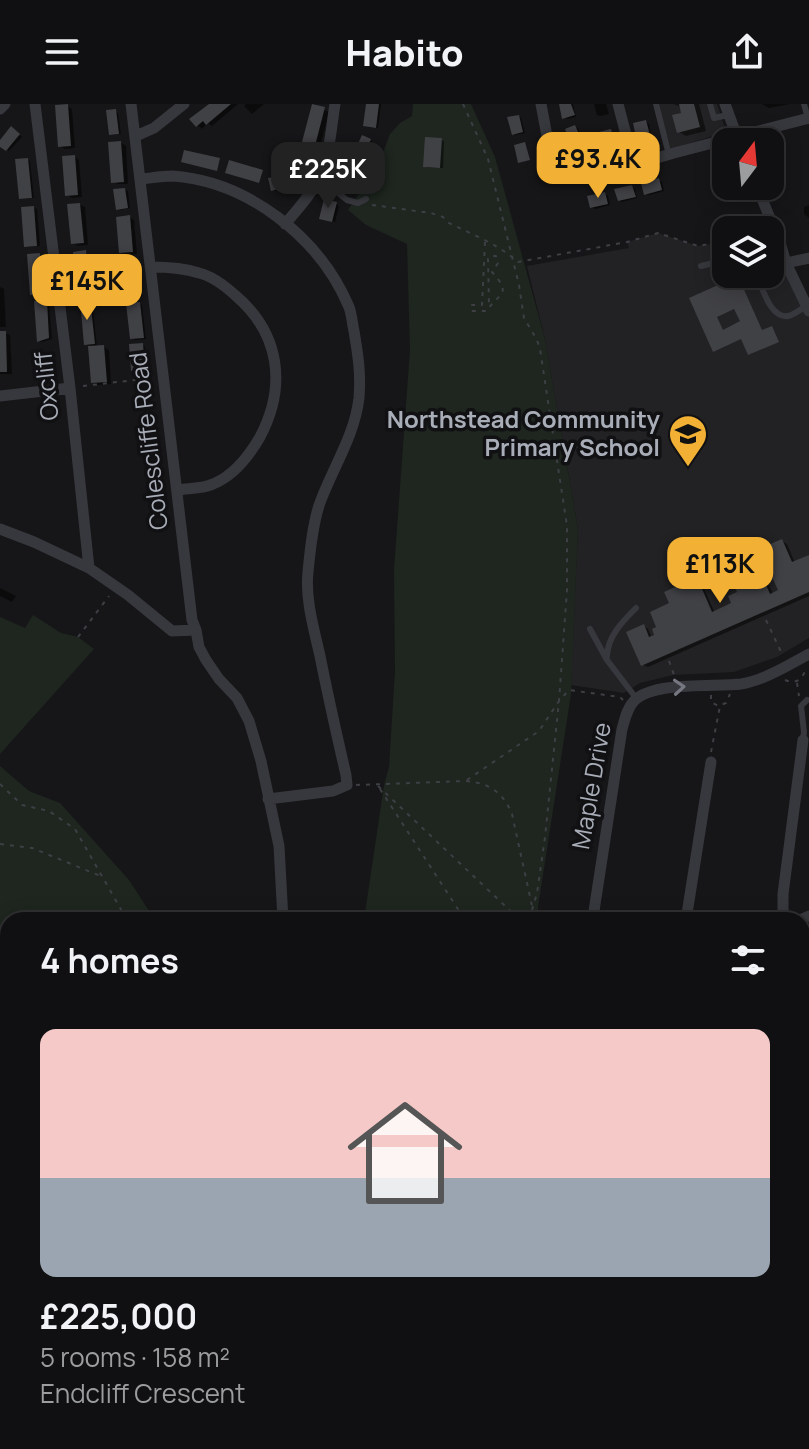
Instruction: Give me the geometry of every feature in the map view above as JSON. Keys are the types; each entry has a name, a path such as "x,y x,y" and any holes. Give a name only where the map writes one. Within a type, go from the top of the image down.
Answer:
{"street":[{"path":"0,109 5,104"},
{"name":"Oxcliff","path":"35,104 89,568"},
{"name":"Colescliffe Road","path":"131,104 192,620 206,660 237,698 249,721 279,846 283,912"},
{"path":"136,136 154,128 184,104"},
{"path":"285,224 319,178 330,141 335,104"},
{"path":"541,104 555,163 570,174 595,176 712,146"},
{"path":"618,104 634,165"},
{"path":"726,109 733,128"},
{"path":"778,128 808,119"},
{"path":"141,179 170,176 198,180 231,190 259,204 308,243 350,310 359,357 359,399 345,448 319,504 308,573 314,627 347,785 333,791 268,799"},
{"path":"786,263 809,258"},
{"path":"784,260 808,308"},
{"path":"151,267 172,267 202,273 226,287 251,308 265,331 274,355 276,392 269,419 254,447 236,469 212,485 177,490"},
{"path":"0,396 70,388"},
{"path":"0,529 89,568 172,631 196,630"},
{"name":"Maple Drive","path":"594,912 622,729 632,703 653,689 745,683 809,654"},
{"path":"783,912 803,740"},
{"path":"687,912 711,762"}],"lane":[{"path":"656,104 669,155"},
{"path":"710,104 714,118 726,109"},
{"path":"804,104 808,119"},
{"path":"319,178 347,200 358,203 366,199"},
{"path":"701,266 712,263"},
{"path":"762,288 772,309 780,315 791,315 808,308"},
{"path":"607,660 610,638 636,608"},
{"path":"590,629 632,703"},
{"path":"803,740 804,703"}],"path":[{"path":"463,104 488,159 519,285 524,318 540,349 567,526 567,590 559,701 545,837 531,912"},
{"path":"358,203 443,217 447,222 511,255 518,262 627,242 658,233 698,246 712,244"},
{"path":"485,241 482,305 472,305 471,311 487,311 488,259 496,256 498,263 492,272 502,285 503,293 489,306"},
{"path":"70,388 162,377"},
{"path":"78,637 109,595"},
{"path":"766,620 787,666"},
{"path":"669,661 679,687"},
{"path":"797,682 804,703"},
{"path":"720,706 729,698 730,684"},
{"path":"711,685 711,702 720,706"},
{"path":"466,781 539,731 569,690 620,697 632,703"},
{"path":"711,762 720,706"},
{"path":"347,785 466,781 491,787 508,804 512,814 533,912"},
{"path":"0,784 22,805 49,811 75,829 123,912"},
{"path":"377,785 460,912"},
{"path":"377,785 512,912"},
{"path":"0,844 32,848 104,878"}],"shaded area":[{"path":"413,104 471,104 495,157 545,339 578,529 571,694 539,912 365,912 389,767 395,671 394,570 410,350 407,244 366,225 348,210 358,195 370,187 390,134 412,116"},
{"path":"658,104 717,104 725,128 712,128 712,136 671,149"},
{"name":"Northstead Community Primary School","path":"658,233 698,246 712,244 712,288 784,288 784,251 809,308 809,638 777,657 734,672 673,675 640,683 624,693 571,685 578,529 545,339 527,266 629,248 627,242"},
{"path":"33,615 61,633 78,637 94,649 0,754 0,617 25,628"},
{"path":"0,766 29,791 60,803 129,880 150,912 0,912"}],"building":[{"path":"68,104 71,146 58,147 55,105"},
{"path":"209,104 231,104 206,125 203,121 196,127 189,119"},
{"path":"312,104 325,107 315,146 302,142"},
{"path":"366,104 379,104 376,128 363,126"},
{"path":"559,104 571,104 575,115 562,119"},
{"path":"679,104 694,104 700,127 677,133 672,115 681,113"},
{"path":"116,109 119,134 109,135 106,110"},
{"path":"519,115 523,132 512,135 507,117"},
{"path":"646,120 651,139 637,142 633,123"},
{"path":"575,125 587,153 576,157 565,129"},
{"path":"11,126 20,134 6,151 0,147 0,140"},
{"path":"611,129 616,147 604,150 599,132"},
{"path":"362,135 371,139 361,162 352,157"},
{"path":"425,137 442,138 440,168 423,167"},
{"path":"121,141 124,182 111,183 108,142"},
{"path":"525,142 530,160 518,163 514,145"},
{"path":"302,148 310,153 298,175 289,170"},
{"path":"184,150 220,158 217,171 181,162"},
{"path":"75,155 78,195 65,196 62,156"},
{"path":"28,158 32,198 19,199 15,159"},
{"path":"229,160 263,170 259,183 225,173"},
{"path":"349,162 357,168 344,188 335,182"},
{"path":"288,174 290,186 271,191 268,178"},
{"path":"659,178 662,190 644,195 641,183"},
{"path":"632,185 636,197 618,201 614,189"},
{"path":"125,188 128,208 116,210 113,189"},
{"path":"605,192 608,204 590,208 587,196"},
{"path":"324,199 337,202 332,222 319,219"},
{"path":"80,203 84,243 71,244 67,204"},
{"path":"34,206 37,246 24,247 21,207"},
{"path":"130,215 133,252 119,253 116,217"},
{"path":"86,250 91,290 77,292 73,252"},
{"path":"40,253 43,291 30,295 27,254"},
{"path":"135,258 138,295 124,296 121,259"},
{"path":"712,288 743,288 762,330 772,326 779,342 748,355 741,339 713,352 689,298","holes":["734,309 740,321 723,330 717,317"]},
{"path":"90,298 95,344 84,345 80,299"},
{"path":"47,300 49,338 37,342 34,301"},
{"path":"140,302 144,338 130,339 126,303"},
{"path":"0,331 6,331 7,372 0,372"},
{"path":"143,343 145,370 131,371 129,344"},
{"path":"104,345 107,382 91,383 88,346"},
{"path":"782,539 792,562 809,555 809,592 641,666 626,632 644,624 649,637 654,635 652,629 656,627 650,612 669,603 664,592 697,577 712,612 731,603 728,596 737,592 727,569 747,561 753,574 760,571 770,594 778,590 759,549"}],"place":[{"name":"Northstead Community Primary School","path":"688,468"}]}
